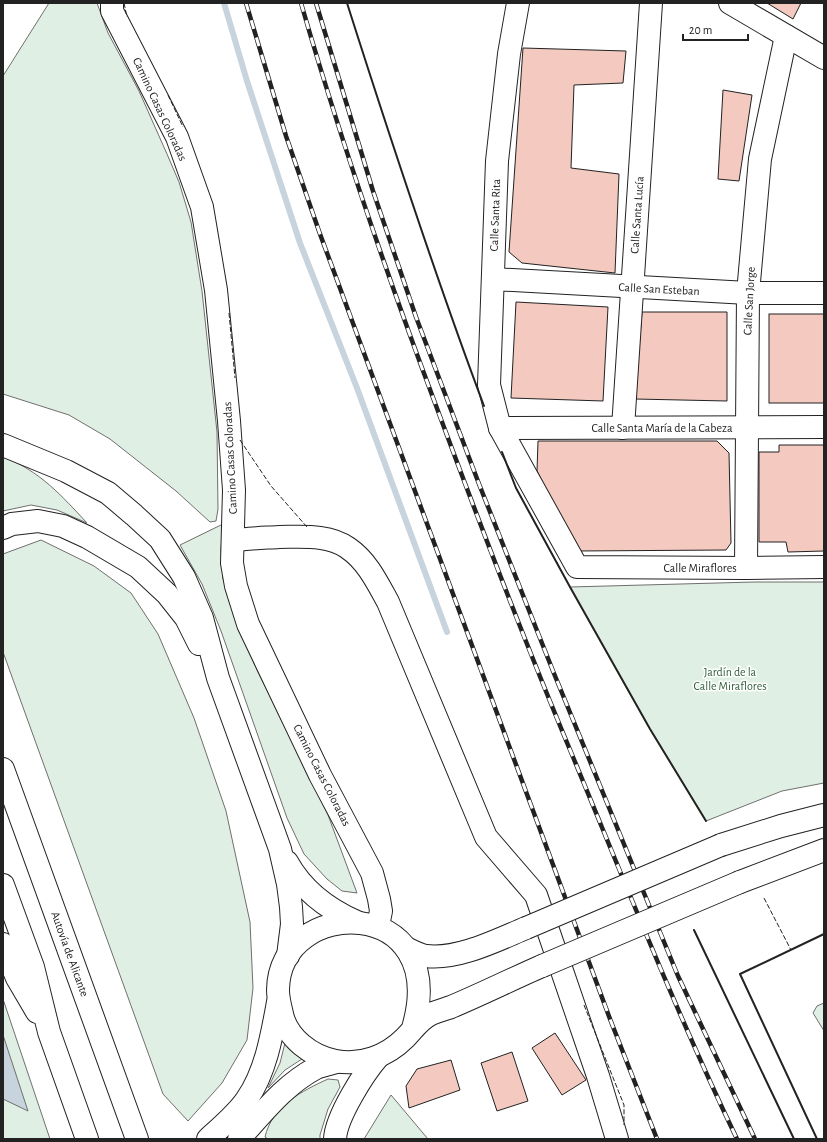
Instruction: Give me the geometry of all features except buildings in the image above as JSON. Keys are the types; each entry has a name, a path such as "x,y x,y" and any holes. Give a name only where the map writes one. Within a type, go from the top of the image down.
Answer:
{"main road":[{"name":"Camino Casas Coloradas","path":"112,3 112,11 177,137 202,207 216,290 229,421 234,490 232,563 236,586 248,624 320,775 372,874 381,911 369,925"},
{"name":"Calle Santa Rita","path":"518,3 509,54 497,161 489,385 500,428 577,567"},
{"name":"Calle Santa Lucía","path":"623,428 651,3"},
{"path":"730,3 824,58"},
{"name":"Calle San Jorge","path":"746,568 748,293 760,159 786,36"},
{"name":"Calle San Esteban","path":"493,279 748,293 824,293"},
{"name":"Calle Santa María de la Cabeza","path":"500,428 824,427"},
{"path":"3,445 66,471 108,493 160,539 184,577 202,618 218,678 280,849 288,884 291,907 292,924 288,956"},
{"path":"3,528 12,524 38,521 63,526 87,537 138,567 167,594 186,618 218,678"},
{"path":"233,541 248,538 309,536 330,540 347,547 361,560 373,575 388,602 486,837 536,895 598,1076 617,1139"},
{"name":"Calle Miraflores","path":"577,567 824,567"},
{"name":"Autovía de Alicante","path":"3,769 137,1139"},
{"path":"406,948 425,956 443,956 468,950 526,928 721,845 781,826 824,815"},
{"path":"280,849 301,884 323,904 339,914 369,925 399,939 406,948 413,959 418,973 419,986 417,1014 413,1028"},
{"path":"239,1139 276,1098 296,1081 317,1068 337,1062 368,1060 378,1056 393,1049 422,1019 431,1014 740,882 824,850"},
{"path":"3,885 33,967 49,1032 87,1139"},
{"path":"208,1139 247,1100 262,1070 274,1025 283,966 295,945 304,937 330,925 369,925"},
{"path":"3,944 17,978 49,1032"},
{"path":"279,999 283,1019 289,1032 311,1052 323,1058 337,1062"},
{"path":"335,1139 342,1114 370,1065 378,1056"}],"green space":[{"path":"49,3 97,3 108,33 139,91 179,182 191,222 202,291 217,432 218,509 216,521 210,522 176,491 110,439 69,415 3,394 3,76"},
{"path":"3,457 16,462 39,476 87,523 57,510 31,505 3,511"},
{"path":"223,524 221,550 223,579 234,614 257,670 328,815 357,893 342,891 327,879 304,854 287,818 221,631 202,584 180,545"},
{"path":"41,540 94,566 131,593 158,634 194,718 226,811 250,922 253,988 247,1040 222,1083 188,1121 163,1094 3,652 3,554"},
{"name":"Jardín de la Calle Miraflores","path":"754,582 824,582 824,783 782,791 706,821 650,729 570,587"},
{"path":"3,999 50,1139 3,1139"},
{"path":"824,1003 824,1031 813,1013 817,1006"},
{"path":"285,1043 302,1059 285,1070 268,1088 280,1063"},
{"path":"328,1079 338,1080 340,1087 328,1109 320,1139 268,1139 265,1137 269,1126 281,1108 298,1094"},
{"path":"391,1095 428,1139 364,1139"}],"shaded area":[{"path":"3,1035 28,1111 3,1099"}],"waterway":[{"path":"224,3 247,81 300,243 357,388 447,632"}],"railway":[{"path":"246,3 286,136 320,234 610,1019 657,1139"},
{"path":"301,3 381,254 485,536 537,669 652,949 737,1139"},
{"path":"316,3 373,191 416,317 479,484 553,671 678,976 755,1139"}],"fence":[{"path":"124,3 127,17"},
{"path":"168,95 183,127"},
{"path":"229,313 235,378"},
{"path":"240,440 271,486 307,527"},
{"path":"764,898 791,950"},
{"path":"584,1005 624,1105 624,1125"}],"wall":[{"path":"347,3 413,205 484,406"},
{"path":"502,452 516,488 570,587 650,729 706,821"},
{"path":"694,930 794,1139"},
{"path":"817,1139 740,974 824,934"}]}
